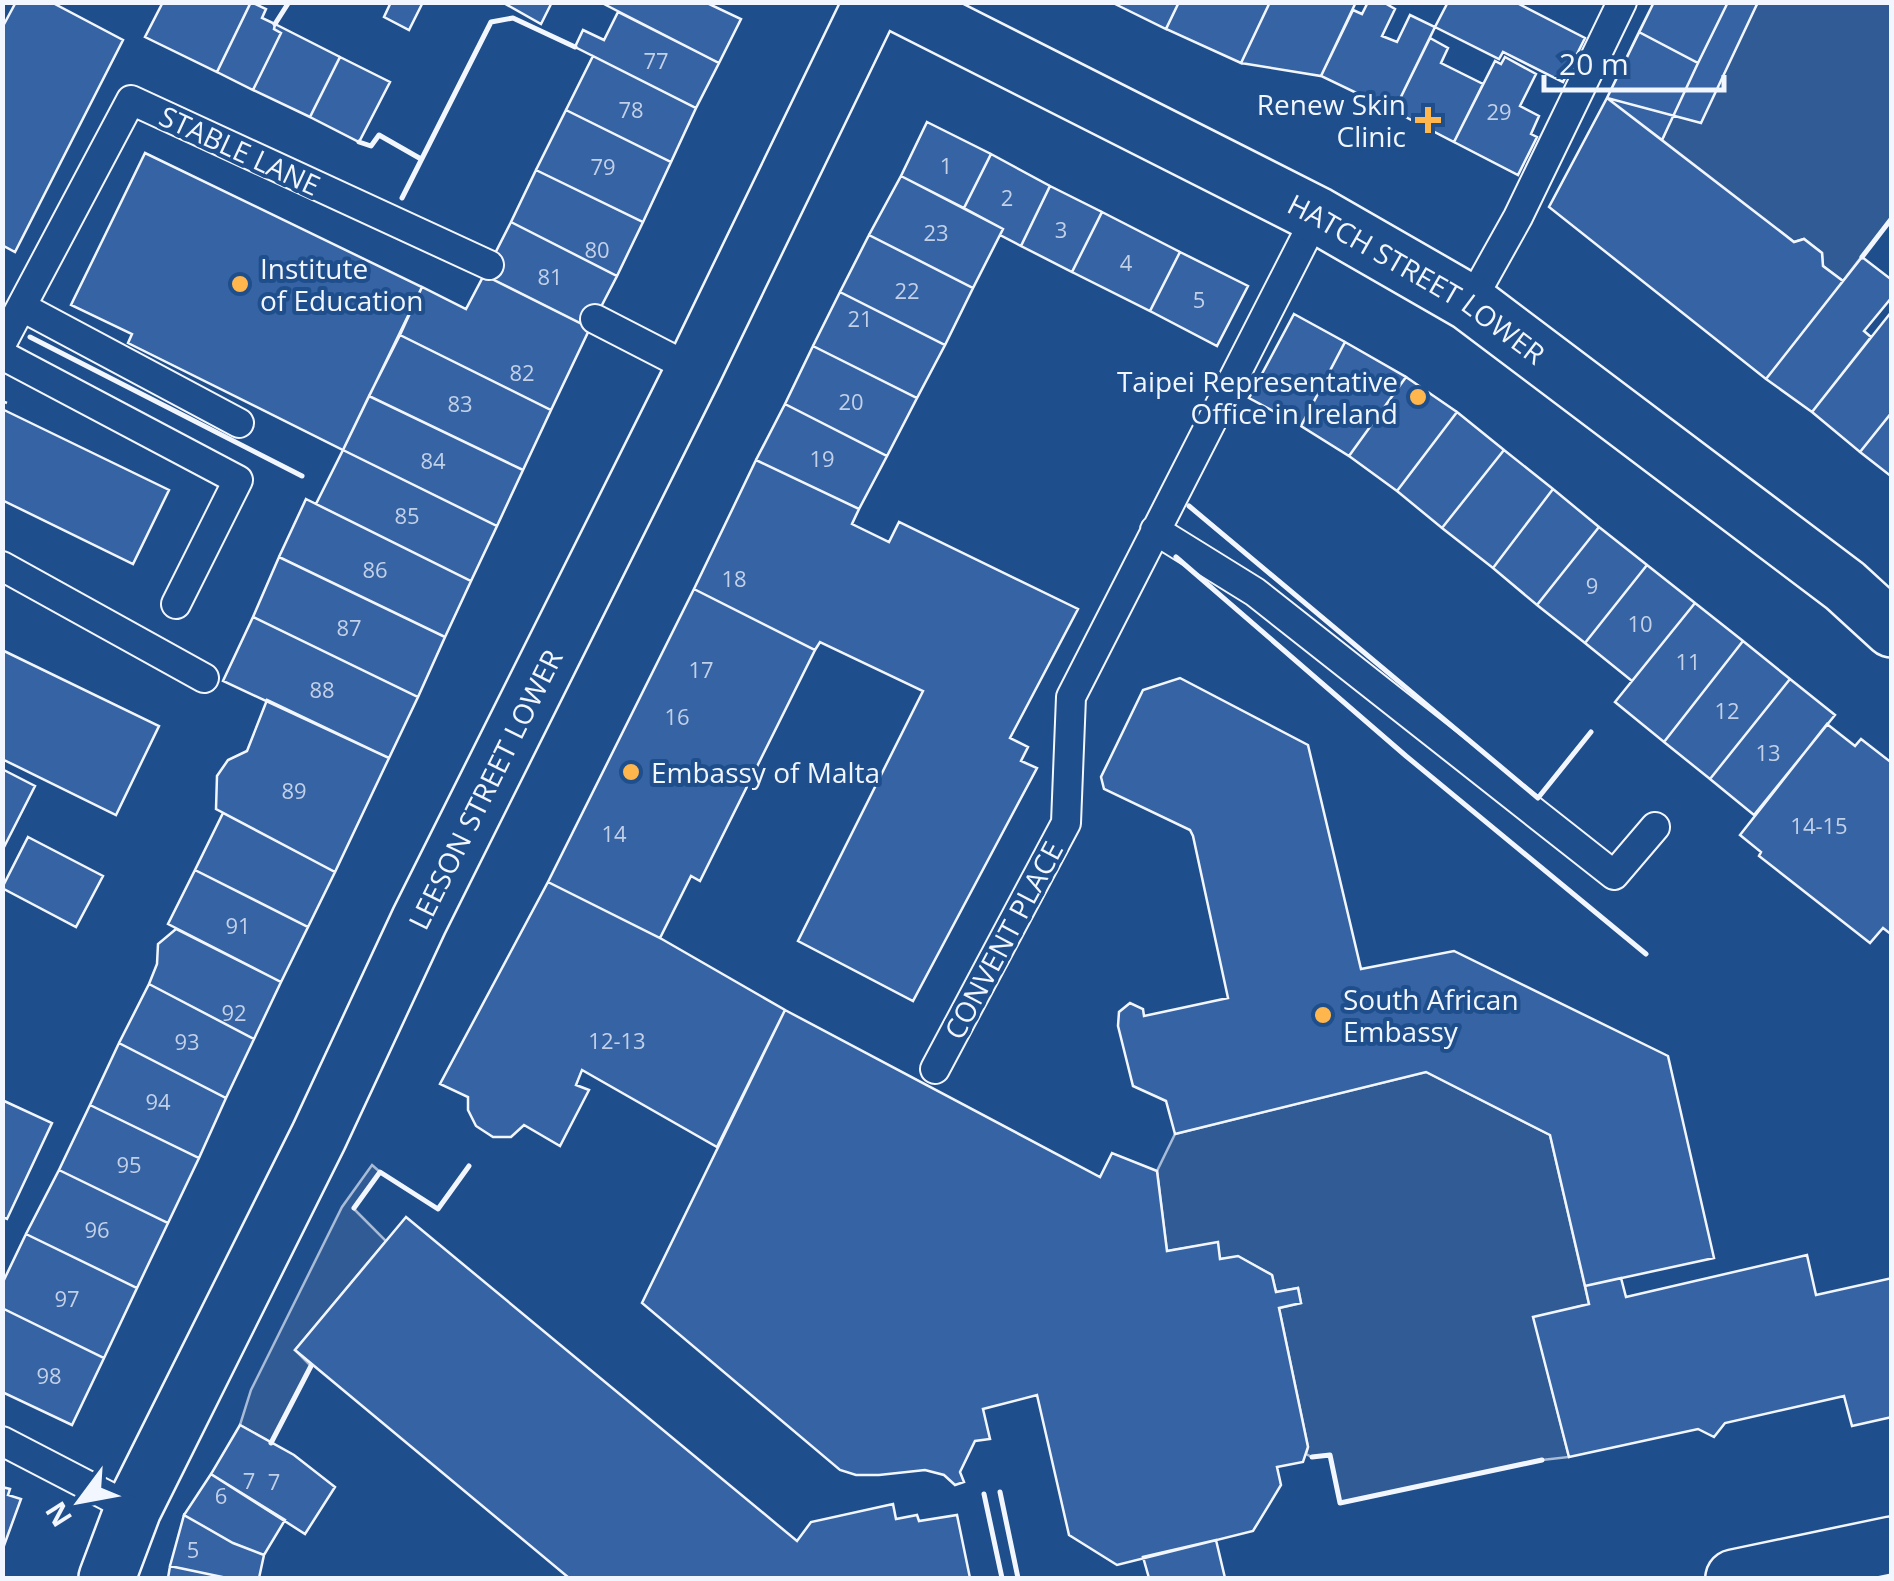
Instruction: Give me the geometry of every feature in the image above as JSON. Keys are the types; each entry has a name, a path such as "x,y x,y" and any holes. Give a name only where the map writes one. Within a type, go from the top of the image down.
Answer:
{"main road":[{"name":"LEESON STREET LOWER","path":"107,1578 133,1509 872,2"},
{"name":"HATCH STREET LOWER","path":"896,2 1317,215 1470,303 1845,586 1892,629"},
{"path":"1734,1578 1892,1544"}],"lane":[{"path":"1470,303 1518,217 1622,2"},
{"name":"STABLE LANE","path":"2,343 131,100 489,265"},
{"name":"CONVENT PLACE","path":"934,1070 1066,822 1071,697 1317,215"},
{"path":"22,307 239,423"},
{"path":"595,319 694,370"},
{"path":"2,355 238,480 176,604"},
{"path":"1155,530 1255,592 1614,876 1655,827"},
{"path":"2,566 204,678"},
{"path":"2,1441 133,1509"}],"shaded area":[{"path":"1758,3 1891,3 1891,218 1843,281 1823,266 1822,253 1804,239 1794,242 1662,140 1672,115"},
{"path":"1426,1072 1550,1135 1589,1304 1534,1318 1569,1457 1340,1503 1330,1455 1306,1454 1308,1447 1279,1308 1301,1303 1298,1288 1276,1292 1272,1275 1239,1257 1220,1259 1217,1243 1167,1251 1157,1171 1175,1134"},
{"path":"372,1165 380,1172 354,1209 386,1241 295,1350 311,1366 271,1443 240,1425 251,1390 342,1207"}],"building":[{"path":"16,2 51,2 123,40 15,252 2,245 2,28"},
{"path":"163,2 251,2 217,72 145,37"},
{"path":"251,2 266,9 262,18 275,24 274,29 281,33 253,90 217,72"},
{"path":"391,2 423,2 409,30 384,17"},
{"path":"502,2 552,2 541,24"},
{"path":"600,2 705,2 741,19 719,63"},
{"path":"1111,2 1179,2 1166,29"},
{"path":"1179,2 1270,2 1241,63 1166,29"},
{"path":"1270,2 1356,2 1321,76 1241,63"},
{"path":"1368,2 1383,2 1395,9 1382,36 1397,42 1410,15 1435,27 1394,111 1321,76 1353,10 1362,14"},
{"path":"1448,2 1515,2 1585,38 1563,82 1503,52 1499,59 1435,27"},
{"path":"1654,2 1758,2 1701,123 1607,98"},
{"path":"1654,2 1728,2 1698,63 1639,32"},
{"path":"618,12 719,63 696,108 575,47 583,30 604,40"},
{"path":"275,24 340,57 310,117 253,90 281,33 274,29"},
{"path":"1639,32 1698,63 1662,140 1607,98"},
{"path":"1430,38 1448,48 1441,63 1483,84 1454,142 1394,111"},
{"path":"593,56 696,108 671,162 566,110"},
{"path":"340,57 390,82 359,142 310,117"},
{"path":"1505,57 1536,74 1520,106 1539,116 1531,134 1537,137 1518,175 1454,142 1495,61 1501,64"},
{"path":"1607,98 1794,242 1804,239 1822,253 1823,266 1843,281 1766,379 1549,207"},
{"path":"566,110 671,162 643,222 536,170"},
{"path":"927,122 991,154 964,208 901,176"},
{"path":"145,153 422,287 343,450 128,343 132,334 71,305"},
{"path":"991,154 1050,186 1021,246 1000,235 1003,229 964,208"},
{"path":"536,170 643,222 617,276 511,222"},
{"path":"901,176 1003,229 973,288 869,235"},
{"path":"1050,186 1102,212 1072,272 1021,246"},
{"path":"1102,212 1180,252 1150,311 1072,272"},
{"path":"511,222 617,276 590,328 484,275"},
{"path":"869,235 973,288 945,345 840,292"},
{"path":"1180,252 1248,286 1217,346 1150,311"},
{"path":"1862,257 1892,280 1892,297 1864,331 1871,337 1812,412 1766,379"},
{"path":"484,275 590,328 551,410 400,335 422,287 466,309"},
{"path":"840,292 945,345 917,398 813,346"},
{"path":"1892,311 1892,412 1860,452 1812,412"},
{"path":"1294,314 1345,342 1301,426 1249,398"},
{"path":"400,335 551,410 523,470 369,396"},
{"path":"1345,342 1406,377 1349,456 1301,426"},
{"path":"813,346 917,398 887,456 785,404"},
{"path":"1406,377 1457,412 1397,491 1349,456"},
{"path":"369,396 523,470 497,526 343,450"},
{"path":"785,404 887,456 859,509 756,460"},
{"path":"2,409 169,490 133,564 2,500"},
{"path":"1457,412 1504,450 1442,528 1397,491"},
{"path":"1892,412 1892,477 1860,452"},
{"path":"343,450 497,526 471,581 316,504"},
{"path":"1504,450 1553,489 1493,568 1442,528"},
{"path":"756,460 859,509 852,524 889,542 899,522 1078,609 1010,738 1028,747 1021,761 1037,768 913,1001 798,941 923,691 820,642 815,650 694,589"},
{"path":"1553,489 1599,527 1537,605 1493,568"},
{"path":"306,499 471,581 445,637 279,557"},
{"path":"1599,527 1647,565 1585,643 1537,605"},
{"path":"279,557 445,637 418,697 253,617"},
{"path":"1647,565 1695,603 1632,681 1585,643"},
{"path":"694,589 815,650 700,881 691,876 660,938 548,882"},
{"path":"1695,603 1743,641 1664,742 1615,702"},
{"path":"253,617 418,697 389,758 223,681"},
{"path":"1743,641 1790,679 1710,779 1664,742"},
{"path":"2,650 159,726 116,815 2,759"},
{"path":"1180,678 1308,745 1361,969 1454,951 1668,1056 1714,1258 1585,1286 1550,1135 1426,1072 1175,1134 1166,1101 1133,1086 1118,1026 1119,1012 1130,1003 1143,1009 1144,1016 1228,998 1190,830 1104,789 1101,777 1143,690"},
{"path":"1790,679 1835,715 1754,815 1710,779"},
{"path":"267,700 389,758 335,872 216,809 217,776 228,760 247,751"},
{"path":"1827,724 1855,746 1861,739 1892,763 1892,935 1883,928 1870,943 1759,856 1761,852 1740,835"},
{"path":"2,769 35,786 2,851"},
{"path":"223,813 335,872 308,927 195,870"},
{"path":"28,837 103,876 76,927 2,888"},
{"path":"195,870 308,927 281,982 168,924"},
{"path":"548,882 660,938 785,1010 717,1147 582,1070 576,1085 589,1090 560,1146 524,1125 511,1137 493,1137 476,1126 468,1110 468,1097 440,1084"},
{"path":"176,929 281,982 254,1039 149,984 157,964 158,944"},
{"path":"149,984 254,1039 226,1098 119,1043"},
{"path":"785,1010 1100,1177 1112,1153 1157,1171 1167,1251 1218,1242 1220,1259 1238,1256 1272,1275 1276,1292 1298,1288 1301,1303 1279,1308 1308,1447 1303,1462 1277,1467 1281,1485 1253,1531 1117,1565 1069,1535 1037,1395 983,1409 990,1439 975,1441 960,1472 964,1482 955,1485 944,1475 925,1470 856,1475 840,1470 642,1303"},
{"path":"119,1043 226,1098 199,1158 90,1105"},
{"path":"2,1100 52,1123 7,1219 2,1217"},
{"path":"90,1105 199,1158 168,1223 59,1170"},
{"path":"59,1170 168,1223 137,1288 26,1234"},
{"path":"406,1217 797,1541 811,1522 893,1504 896,1519 917,1515 919,1521 957,1515 970,1578 569,1578 295,1350"},
{"path":"26,1234 137,1288 104,1358 2,1308 2,1284"},
{"path":"1807,1255 1816,1295 1892,1278 1892,1417 1852,1426 1844,1396 1725,1423 1714,1437 1698,1429 1569,1457 1533,1317 1589,1304 1585,1286 1621,1278 1626,1297"},
{"path":"2,1308 104,1358 72,1425 2,1392"},
{"path":"240,1425 294,1455 335,1487 305,1534 211,1474"},
{"path":"211,1474 285,1520 264,1555 233,1543 184,1515"},
{"path":"2,1487 10,1489 8,1495 21,1499 2,1551"},
{"path":"184,1515 233,1543 264,1555 259,1578 227,1578 170,1566"},
{"path":"1216,1540 1225,1578 1149,1578 1143,1557"},
{"path":"170,1566 227,1578 168,1578"}],"fence":[{"path":"2,401 7,403"}],"wall":[{"path":"275,24 289,2"},
{"path":"402,198 491,22 513,18 575,47"},
{"path":"359,142 371,146 379,135 421,159"},
{"path":"1862,257 1892,218"},
{"path":"2,258 2,264"},
{"path":"30,337 302,476"},
{"path":"1189,506 1538,798 1591,732"},
{"path":"1176,557 1406,756 1646,954"},
{"path":"354,1208 380,1172 438,1209 469,1166"},
{"path":"271,1443 311,1366"},
{"path":"1312,1457 1330,1455 1340,1503 1542,1460"},
{"path":"1000,1492 1018,1578"},
{"path":"984,1494 1002,1578"}],"place":[{"name":"Renew Skin Clinic","path":"1428,120"},
{"name":"Institute of Education","path":"240,284"},
{"name":"Taipei Representative Office in Ireland","path":"1418,397"},
{"name":"Embassy of Malta","path":"631,772"},
{"name":"South African Embassy","path":"1323,1015"}]}
